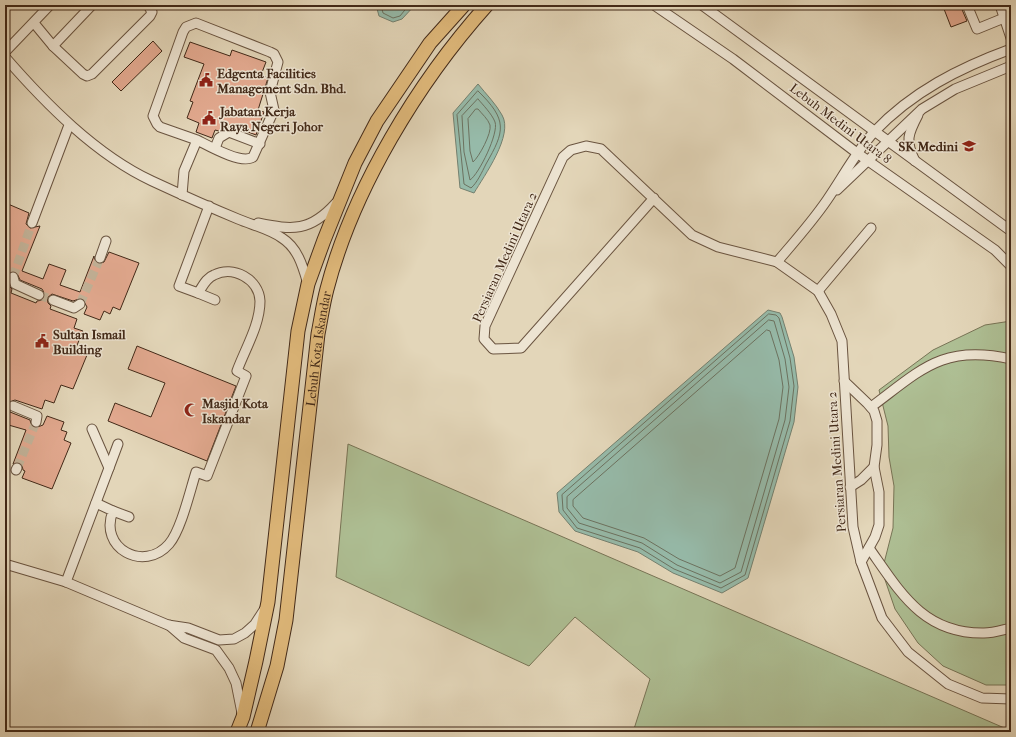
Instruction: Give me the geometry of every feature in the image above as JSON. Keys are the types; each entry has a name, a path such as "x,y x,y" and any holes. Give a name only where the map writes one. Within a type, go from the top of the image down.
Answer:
{"highway":[{"name":"Lebuh Kota Iskandar","path":"237,732 243,717 268,602 298,331 308,284 355,163 377,121 430,43 464,5"},
{"name":"Lebuh Kota Iskandar","path":"257,732 277,666 286,620 318,334 329,282 341,246 359,203 395,131 427,82 467,28 487,5"}],"street":[{"path":"5,52 50,5"},
{"path":"52,46 92,5"},
{"path":"34,23 52,46 82,74 90,76 150,16 152,12 148,5"},
{"name":"Lebuh Medini Utara 8","path":"654,5 733,59 857,153 995,250 1011,266"},
{"name":"Lebuh Medini Utara 8","path":"702,5 796,72 886,141 1011,231"},
{"path":"967,5 977,29 1004,18"},
{"path":"1000,5 1011,38"},
{"path":"196,23 270,52 276,58 277,66 270,92 274,110 253,157 246,160 197,140 160,126 157,124 153,116 183,32 186,27 196,23"},
{"path":"777,262 826,201 857,153 874,132 913,97 948,75 983,59 1011,50"},
{"path":"5,57 32,88 69,124 132,170 182,195 282,237 294,248 303,265 308,284"},
{"path":"826,201 886,141 922,109 955,89 989,73 1011,66"},
{"path":"915,162 908,146 909,138 910,131 922,109"},
{"path":"32,223 69,124"},
{"path":"215,148 219,138 229,132 260,144"},
{"path":"182,195 184,171 197,140"},
{"name":"Persiaran Medini Utara 2","path":"654,198 521,348 493,349 484,339 485,326 562,157 571,150 586,146 602,149 654,198 692,235 718,247 777,262 818,291 831,314 842,340 852,527 861,562 882,618 908,652 948,684 982,698 1011,700"},
{"path":"237,219 285,228 298,228 310,224 327,213 342,196"},
{"path":"209,206 180,286 215,300"},
{"path":"818,291 871,228"},
{"path":"100,258 106,241"},
{"path":"113,511 109,521 110,533 121,549 130,555 141,557 153,556 170,544 177,529 196,472 207,476 246,376 237,371 259,316 260,299 257,290 244,275 222,272 206,280 198,293"},
{"path":"13,278 15,284 39,295"},
{"path":"53,300 74,308 80,304"},
{"path":"871,407 909,377 930,364 948,357 966,354 994,355 1011,359"},
{"path":"844,382 861,395 871,407 877,421 878,431 874,467 880,510 879,525 861,562"},
{"path":"12,406 37,416 36,422"},
{"path":"92,429 109,468"},
{"path":"66,582 118,444"},
{"path":"850,487 861,480 874,467"},
{"path":"96,503 130,517"},
{"path":"869,548 893,582 913,606 927,618 941,626 966,632 985,633 1011,628"},
{"path":"5,564 66,582 168,625 188,628 219,640 234,639 245,633 255,624 268,602"},
{"path":"168,625 184,638 216,650 229,668 236,683 243,717"}],"shaded area":[{"path":"1011,321 1011,685 986,685 943,666 918,643 895,609 882,571 893,528 894,486 889,457 888,426 879,390 933,350 985,325"},
{"path":"348,444 1009,730 1009,732 633,732 650,679 575,617 529,666 336,577"}],"water":[{"path":"376,5 415,5 402,19 393,22 379,16"},
{"path":"478,84 500,111 505,123 501,144 474,193 460,188 453,113"},
{"path":"768,310 780,313 782,317 794,357 798,387 794,422 748,578 722,593 673,573 638,552 575,531 559,512 557,493"}],"building":[{"path":"954,5 960,5 967,21 951,27 944,9"},
{"path":"153,41 162,51 121,91 112,82"},
{"path":"190,42 230,56 232,50 266,62 261,75 268,78 258,110 264,112 256,135 224,123 222,129 219,131 215,130 212,138 196,132 199,123 187,118 193,102 190,101 204,64 184,57"},
{"path":"8,204 29,213 26,224 30,228 40,226 22,271 43,279 49,264 66,270 60,285 80,292 94,256 95,262 98,264 104,262 109,252 139,263 120,310 113,307 110,314 104,311 100,320 84,314 87,307 82,298 73,301 52,294 47,298 48,303 51,306 50,309 77,319 74,328 83,331 75,350 87,355 73,389 61,385 54,403 45,400 42,409 15,400 9,402 7,406 10,412 30,420 31,424 35,428 43,425 47,416 64,422 61,430 67,432 64,440 71,443 52,489 22,478 25,471 23,470 22,465 17,462 13,464 26,430 5,424 5,211","holes":["14,271 17,273 20,280 42,289 45,294 43,300 37,301 36,303 11,293 12,289 9,286 7,276 9,273"]},
{"name":"Masjid Kota Iskandar","path":"137,346 236,386 207,461 108,421 115,403 151,417 165,383 128,369"}],"tunnel":[{"path":"13,277 32,223"},
{"path":"80,304 100,258"},
{"path":"39,295 53,300"},
{"path":"5,403 13,406"},
{"path":"17,468 36,422"}],"place":[{"name":"Edgenta Facilities Management Sdn. Bhd.","path":"206,80"},
{"name":"Jabatan Kerja Raya Negeri Johor","path":"209,118"},
{"name":"SK Medini","path":"969,146"},
{"name":"Sultan Ismail Building","path":"42,341"},
{"name":"Masjid Kota Iskandar","path":"191,410"}]}
